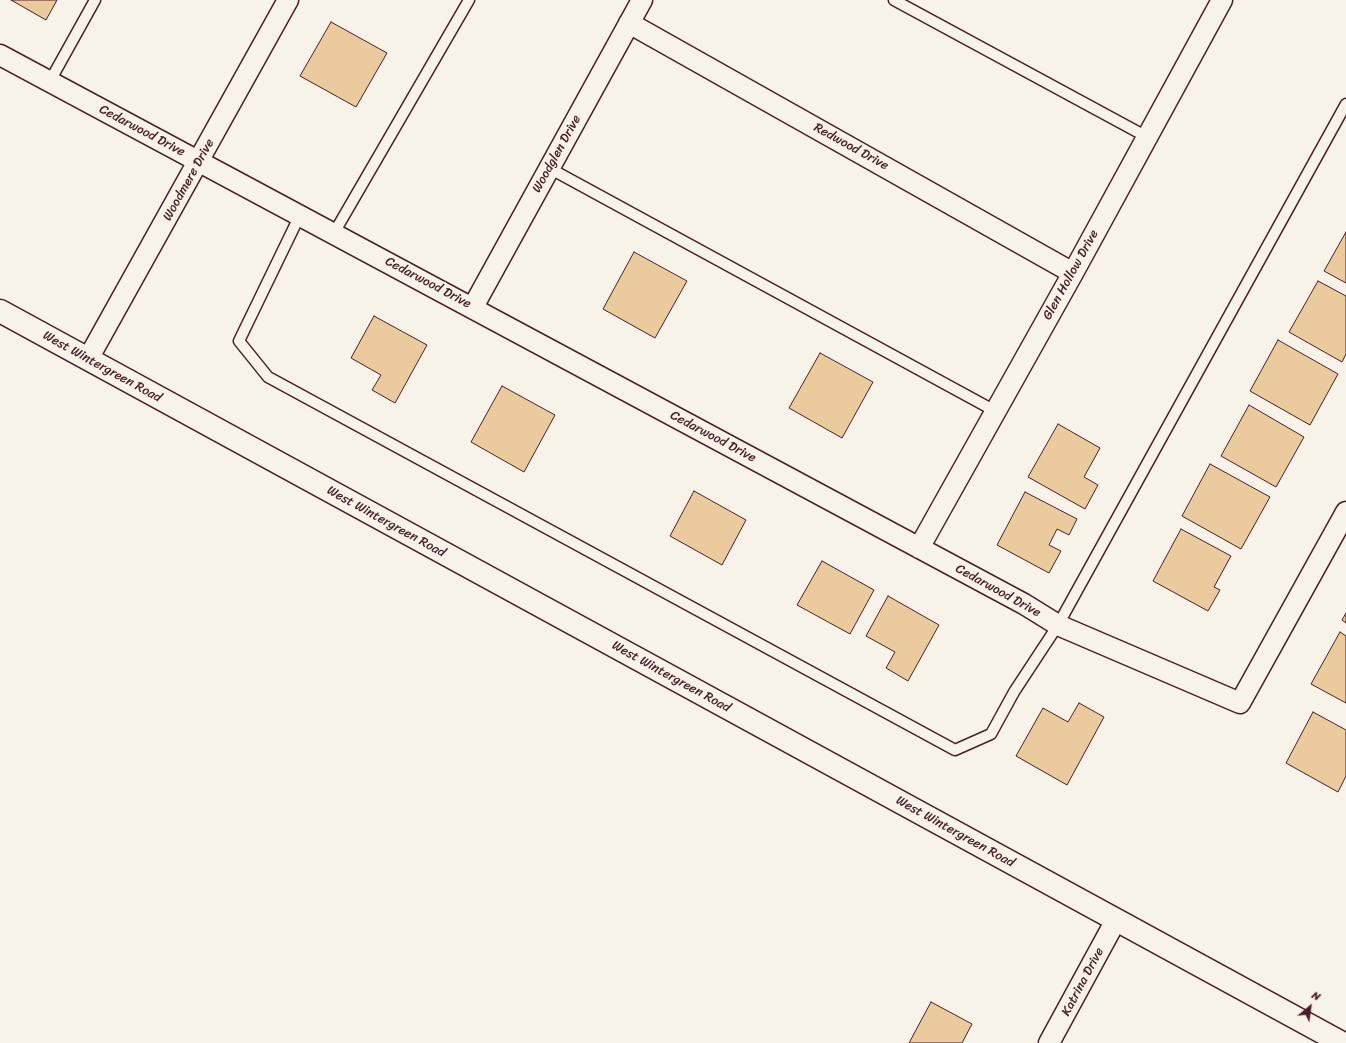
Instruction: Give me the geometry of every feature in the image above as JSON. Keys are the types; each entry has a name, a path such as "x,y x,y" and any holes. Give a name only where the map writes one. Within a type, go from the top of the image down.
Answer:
{"main road":[{"name":"West Wintergreen Road","path":"0,311 1342,1043"}],"street":[{"name":"Woodmere Drive","path":"88,359 288,0"},
{"name":"Woodglen Drive","path":"473,307 642,0"},
{"name":"Glen Hollow Drive","path":"919,548 1073,273 1222,0"},
{"name":"Redwood Drive","path":"629,24 1073,273"},
{"name":"Cedarwood Drive","path":"0,55 473,307 1024,604 1058,625 1240,702 1346,512"},
{"name":"Katrina Drive","path":"1050,1043 1116,920"}],"lane":[{"path":"50,81 96,0"},
{"path":"334,233 469,0"},
{"path":"894,0 1147,137"},
{"path":"300,215 239,341 268,377 955,750 991,734 1014,692 1058,625 1346,104"},
{"path":"550,168 995,412"}],"building":[{"path":"11,0 57,0 46,20"},
{"path":"331,22 387,53 356,107 300,76"},
{"path":"1346,232 1346,283 1324,271"},
{"path":"634,252 687,281 655,338 603,309"},
{"path":"1318,281 1346,296 1346,354 1342,362 1289,332"},
{"path":"374,316 427,345 395,403 372,390 381,375 351,358"},
{"path":"1278,340 1338,374 1310,425 1250,391"},
{"path":"820,353 873,382 842,438 789,408"},
{"path":"502,386 555,415 524,472 471,442"},
{"path":"1249,405 1304,437 1276,487 1221,456"},
{"path":"1058,424 1100,448 1084,477 1098,485 1085,509 1028,477"},
{"path":"1210,464 1270,497 1241,549 1182,516"},
{"path":"694,491 746,520 722,565 670,536"},
{"path":"1025,492 1077,519 1069,535 1057,529 1049,545 1061,551 1049,573 997,545"},
{"path":"1181,529 1231,556 1214,587 1220,590 1208,611 1153,581"},
{"path":"822,561 874,590 850,634 797,605"},
{"path":"888,596 939,625 908,681 886,668 895,652 866,636"},
{"path":"1346,613 1346,623 1342,620"},
{"path":"1340,632 1346,636 1346,703 1311,684"},
{"path":"1079,703 1104,717 1067,785 1016,756 1043,708 1068,722"},
{"path":"1313,712 1346,730 1346,776 1338,792 1286,763"},
{"path":"931,1002 972,1024 962,1043 909,1043"}]}
